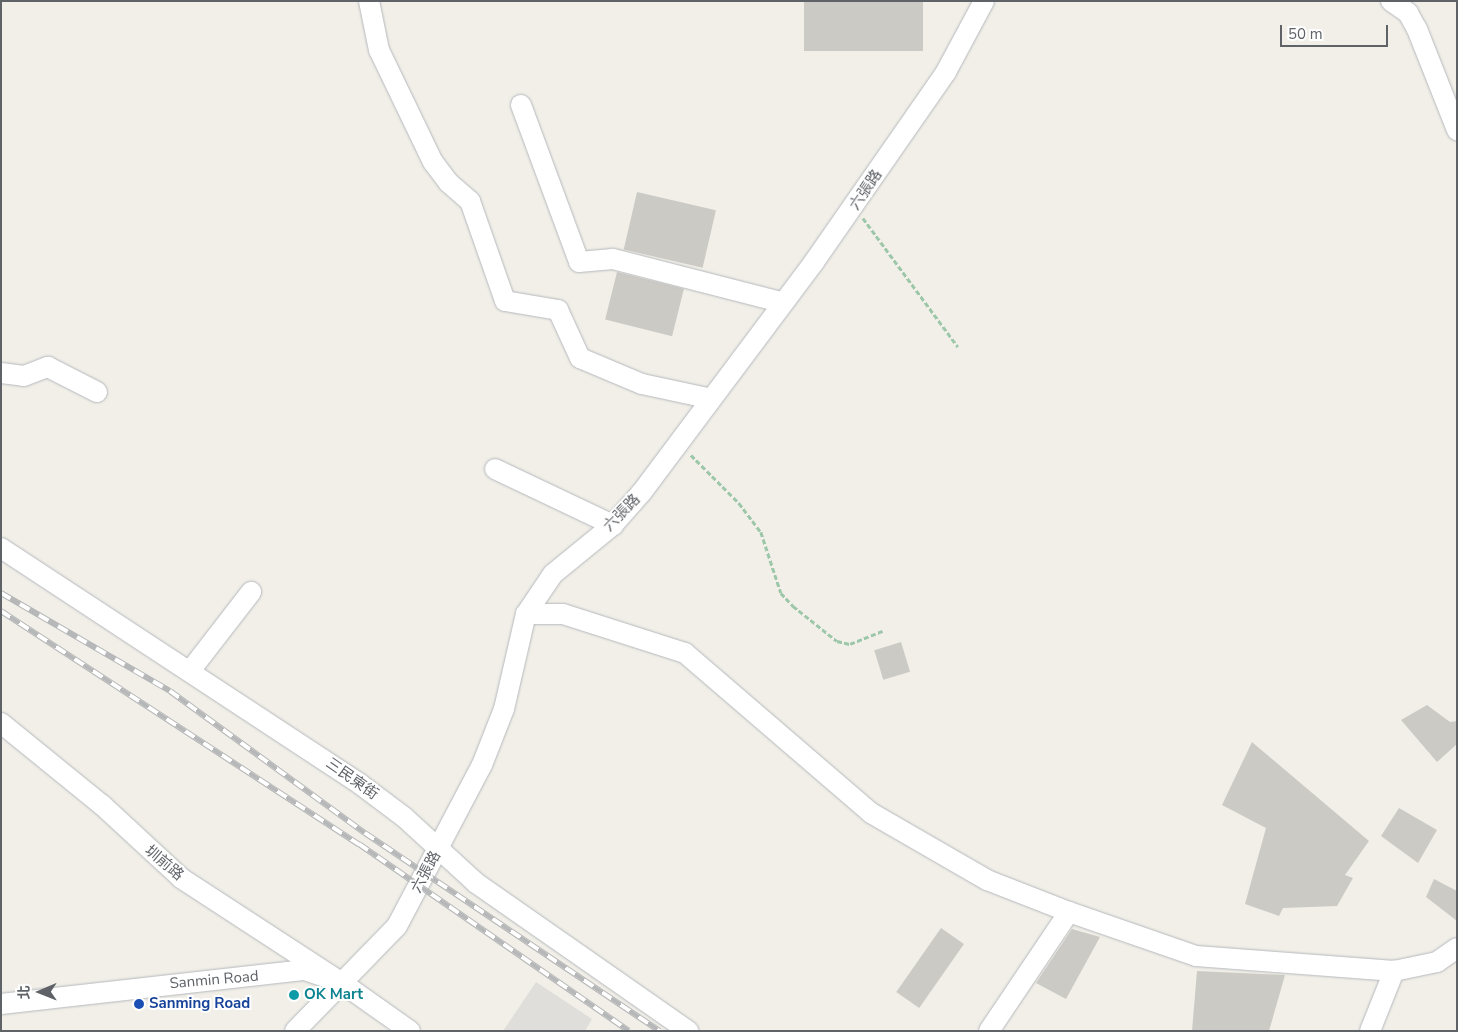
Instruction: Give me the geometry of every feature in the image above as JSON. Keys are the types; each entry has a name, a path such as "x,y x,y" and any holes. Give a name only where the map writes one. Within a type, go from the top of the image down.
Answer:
{"street":[{"path":"369,1 379,50 433,162 448,183 470,201 505,301 558,310 580,358 642,384 708,398"},
{"name":"六張路","path":"294,1031 398,926 482,765 504,709 526,614 553,574 613,525 852,210 946,72 984,1"},
{"path":"1391,1 1408,13 1417,29 1457,130"},
{"path":"521,105 579,262 613,258 781,302"},
{"path":"1,373 24,376 48,367 97,392"},
{"path":"494,469 613,525"},
{"name":"三民東街","path":"1,548 190,670 367,790 476,883 577,957 688,1031"},
{"path":"190,670 251,592"},
{"path":"526,614 563,614 685,653 862,807 987,880 1069,912 1196,956 1394,971 1437,962 1457,948"},
{"name":"圳前路","path":"1,723 102,805 181,878 342,983"},
{"path":"989,1031 1069,912"},
{"name":"Sanmin Road","path":"1,1004 305,970 342,983 410,1031"},
{"path":"1370,1031 1394,971"}],"path":[{"path":"852,210 870,224 958,347"},
{"path":"677,442 739,503 761,532 781,593 793,606 837,641 850,644 882,631"}],"shaded area":[{"path":"536,982 592,1019 585,1031 503,1031"}],"building":[{"path":"804,1 923,1 923,51 804,51"},
{"path":"637,192 716,210 703,268 624,249"},
{"path":"617,272 684,289 672,336 605,320"},
{"path":"901,642 910,672 883,680 874,650"},
{"path":"1427,705 1450,722 1457,721 1457,744 1437,762 1401,720"},
{"path":"1252,742 1369,841 1345,875 1353,878 1337,906 1283,908 1279,916 1245,904 1266,828 1222,805"},
{"path":"1399,808 1437,830 1418,863 1381,836"},
{"path":"1434,879 1457,891 1457,921 1426,897"},
{"path":"941,928 964,944 919,1008 896,992"},
{"path":"1072,929 1100,937 1066,999 1036,983"},
{"path":"1197,971 1285,975 1269,1031 1192,1031"}],"railway":[{"path":"1,593 170,691 365,833 660,1031"},
{"path":"1,611 359,844 629,1031"}],"place":[{"name":"OK Mart","path":"294,995"},
{"name":"Sanming Road","path":"139,1004"}]}
